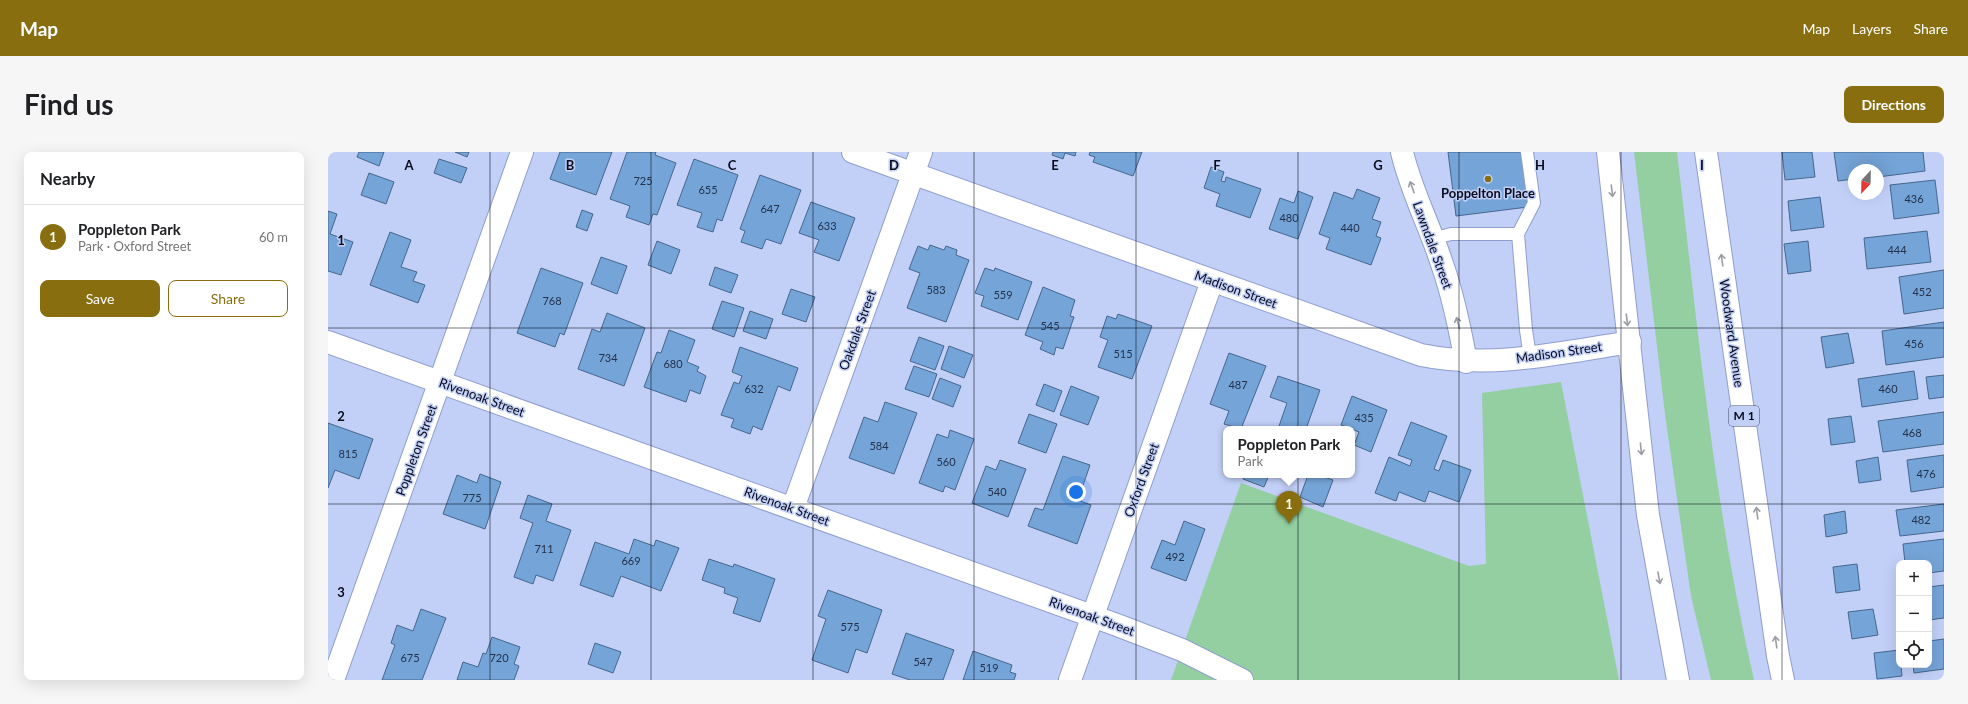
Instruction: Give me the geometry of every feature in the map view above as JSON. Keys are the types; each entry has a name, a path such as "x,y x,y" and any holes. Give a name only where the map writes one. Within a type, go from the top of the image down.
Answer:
{"street":[{"name":"Poppleton Street","path":"334,680 522,152"},
{"name":"Madison Street","path":"853,152 1421,355 1444,360 1466,362 1530,356 1630,342"},
{"name":"Oakdale Street","path":"793,508 921,152"},
{"name":"Lawndale Street","path":"1402,152 1411,183 1442,263 1462,337 1466,362"},
{"path":"1608,152 1648,515 1678,680"},
{"name":"Woodward Avenue","path":"1706,152 1778,656 1783,680"},
{"name":"Oxford Street","path":"1070,680 1212,281"},
{"name":"Rivenoak Street","path":"328,342 1093,616 1182,650 1242,680"}],"lane":[{"path":"1527,152 1534,203 1518,234 1526,330 1530,356"},
{"path":"1432,239 1451,234 1518,234"}],"green space":[{"path":"1634,152 1677,152 1708,418 1728,549 1754,680 1711,680 1691,596 1665,414"},
{"path":"1561,382 1619,680 1171,680 1241,483 1469,566 1486,564 1482,393"}],"building":[{"path":"359,152 384,152 379,166 357,157"},
{"path":"455,152 469,152 467,157"},
{"path":"560,152 612,152 596,195 550,179"},
{"path":"627,152 656,152 655,155 676,163 657,215 653,214 649,225 626,217 630,206 610,199"},
{"path":"1053,152 1076,152 1075,156 1065,153 1063,159 1052,155"},
{"path":"1090,152 1142,152 1133,176 1093,162 1095,157 1089,155"},
{"name":"Poppelton Place","path":"1448,152 1522,152 1528,207 1456,216"},
{"path":"1782,152 1812,152 1815,177 1785,180"},
{"path":"1834,152 1923,152 1925,171 1884,176 1884,164 1848,164 1848,180 1838,181"},
{"path":"439,159 467,168 461,183 434,173"},
{"path":"694,159 738,175 722,221 717,219 713,232 697,227 702,213 677,205"},
{"path":"1211,167 1224,172 1221,181 1225,182 1226,177 1261,189 1250,218 1216,206 1220,194 1204,188"},
{"path":"369,173 394,182 386,204 361,195"},
{"path":"760,175 801,190 781,244 766,239 762,249 741,242 745,231 740,229"},
{"path":"1935,180 1939,213 1894,219 1890,185"},
{"path":"1357,189 1380,198 1372,219 1381,222 1376,236 1381,238 1371,265 1326,249 1330,238 1319,234 1334,192 1353,199"},
{"path":"1298,191 1313,197 1298,239 1269,229 1280,198 1294,203"},
{"path":"1820,197 1824,227 1791,231 1788,201"},
{"path":"811,202 855,218 839,261 814,252 819,240 799,233"},
{"path":"582,210 593,214 587,231 576,227"},
{"path":"328,211 337,214 330,234 353,242 341,275 328,271"},
{"path":"1927,231 1931,262 1867,269 1864,238"},
{"path":"390,232 411,240 401,267 417,272 413,281 425,285 418,303 370,285"},
{"path":"657,241 680,250 671,274 648,265"},
{"path":"1808,241 1811,271 1788,274 1784,244"},
{"path":"930,245 944,250 946,246 957,250 956,255 969,260 946,322 907,308 920,273 909,269 918,246 928,250"},
{"path":"601,257 627,266 617,294 591,284"},
{"path":"715,267 738,275 731,293 709,285"},
{"path":"541,268 583,283 564,335 560,333 555,347 517,333"},
{"path":"985,268 994,271 995,268 1032,282 1018,320 981,306 984,296 975,293"},
{"path":"1944,270 1944,308 1904,314 1899,277"},
{"path":"1043,287 1075,300 1070,316 1074,317 1063,349 1056,347 1054,355 1040,349 1043,342 1025,335"},
{"path":"791,289 815,297 806,322 782,314"},
{"path":"722,301 744,308 734,337 712,329"},
{"path":"750,311 773,319 766,339 743,331"},
{"path":"607,313 645,328 624,386 578,369 592,329 600,332"},
{"path":"1118,314 1152,326 1132,379 1098,367 1108,340 1100,337 1107,316 1116,319"},
{"path":"1944,322 1944,357 1886,365 1882,331"},
{"path":"669,330 695,340 687,362 699,367 697,371 706,376 700,394 690,390 686,402 644,387 657,352 661,353"},
{"path":"1848,333 1854,363 1826,368 1821,337"},
{"path":"919,337 944,346 935,370 910,361"},
{"path":"949,346 973,355 964,378 941,369"},
{"path":"740,347 798,368 790,391 778,386 762,430 753,426 750,434 731,427 734,419 721,415 734,382 739,384 742,376 732,372"},
{"path":"1229,353 1266,366 1242,426 1231,426 1224,424 1229,411 1210,404"},
{"path":"914,366 937,374 929,397 905,389"},
{"path":"1914,371 1918,399 1862,407 1858,379"},
{"path":"1944,375 1944,397 1929,399 1926,377"},
{"path":"1278,376 1320,390 1307,426 1279,426 1287,403 1270,397"},
{"path":"940,378 961,386 953,407 932,399"},
{"path":"1044,384 1062,391 1054,412 1036,405"},
{"path":"1071,386 1099,397 1088,425 1060,415"},
{"path":"1352,396 1387,410 1371,452 1355,445 1359,432 1355,430 1355,426 1341,425"},
{"path":"885,402 917,413 894,474 849,458 864,417 878,422"},
{"path":"1944,412 1944,444 1883,452 1878,421"},
{"path":"1029,414 1057,424 1046,453 1018,443"},
{"path":"1851,416 1855,442 1831,445 1828,419"},
{"path":"1411,422 1447,436 1434,469 1439,471 1443,460 1471,470 1459,502 1429,491 1425,502 1399,492 1396,501 1375,493 1389,457 1410,466 1412,460 1398,455"},
{"path":"328,423 373,439 359,479 335,470 328,488"},
{"path":"950,430 974,439 955,490 945,486 943,492 919,483 937,434 948,438"},
{"path":"1944,455 1944,487 1911,492 1907,460"},
{"path":"1063,456 1090,465 1078,500 1091,505 1077,544 1028,526 1035,508 1043,510"},
{"path":"1878,457 1881,480 1859,483 1856,461"},
{"path":"1000,460 1026,469 1008,517 972,503 986,466 996,470"},
{"path":"480,474 501,482 485,529 443,514 457,475 477,483"},
{"path":"1243,478 1268,478 1264,487"},
{"path":"1307,478 1327,478 1333,480 1323,507 1300,497"},
{"path":"528,495 552,504 546,521 571,530 553,581 536,575 533,584 514,577 533,523 520,518"},
{"path":"1944,504 1944,531 1900,536 1896,510"},
{"path":"1845,511 1847,533 1826,537 1824,515"},
{"path":"1184,521 1205,529 1186,581 1151,568 1162,540 1175,545"},
{"path":"634,539 654,546 656,540 679,548 661,591 621,576 613,597 580,585 595,542 629,554"},
{"path":"1944,539 1944,571 1932,573 1932,560 1905,560 1903,544"},
{"path":"709,559 733,567 734,564 775,579 760,622 733,613 738,598 724,593 725,588 702,580"},
{"path":"1857,564 1860,590 1836,593 1833,567"},
{"path":"1944,585 1944,618 1932,620 1932,587"},
{"path":"828,590 882,610 867,653 856,649 848,673 812,660 826,619 818,616"},
{"path":"421,609 446,618 422,680 382,680 395,645 391,643 397,625 413,631"},
{"path":"1873,609 1878,635 1852,639 1848,612"},
{"path":"906,633 954,650 943,680 910,680 892,674"},
{"path":"492,637 520,647 514,664 519,666 514,680 457,680 463,662 478,667 483,653 486,654"},
{"path":"1944,639 1944,669 1914,673 1913,668 1932,668 1932,641"},
{"path":"595,643 621,652 613,673 588,664"},
{"path":"1896,650 1896,668 1901,668 1902,676 1877,679 1874,653"},
{"path":"973,651 1012,665 1010,672 1016,674 1014,680 963,680"}],"place":[{"name":"Poppelton Place","path":"1488,179"},
{"name":"Poppleton Park","path":"1289,524"}]}
